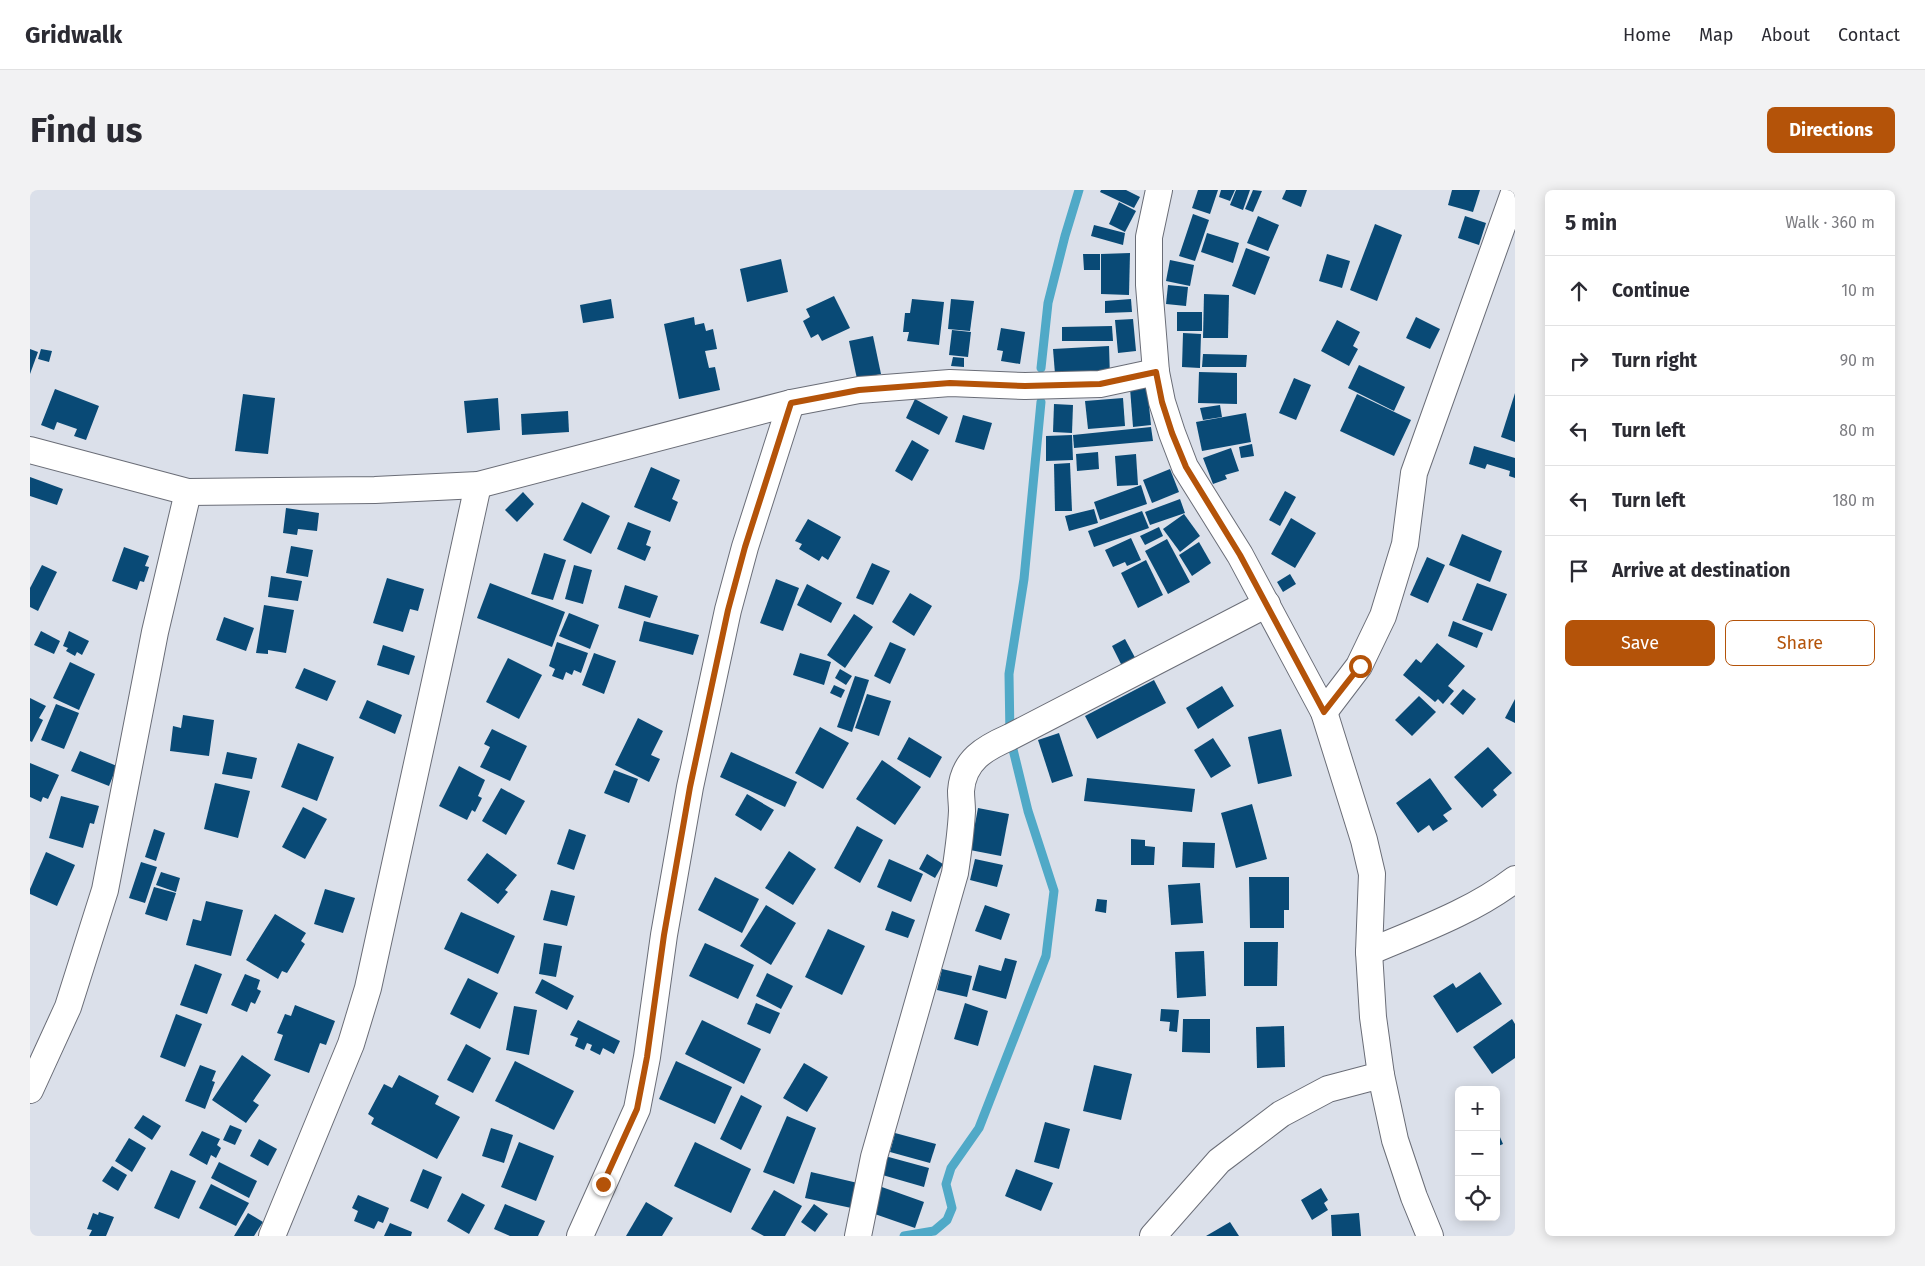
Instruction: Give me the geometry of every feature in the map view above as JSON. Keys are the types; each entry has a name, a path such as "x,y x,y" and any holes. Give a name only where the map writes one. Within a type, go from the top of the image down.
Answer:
{"street":[{"path":"1159,190 1149,237 1149,285 1156,372 1162,402 1186,467 1240,555 1324,712 1364,840 1372,874 1369,952 1373,1017 1381,1075 1395,1140 1414,1197 1430,1236"},
{"path":"1324,712 1360,666 1383,616 1405,544 1414,473 1514,190"},
{"path":"30,450 188,492 375,490 478,485 791,403 859,390 941,383 1025,386 1100,384 1156,372"},
{"path":"580,1236 637,1109 647,1057 664,935 690,787 728,610 745,547 791,403"},
{"path":"272,1236 351,1044 368,988 478,485"},
{"path":"30,1090 68,1007 105,890 155,632 188,492"},
{"path":"858,1236 874,1157 955,873 960,841 961,791 963,778 969,765 979,753 991,745 1267,604"},
{"path":"1369,952 1486,900 1515,879"},
{"path":"1153,1236 1219,1161 1281,1114 1328,1089 1381,1075"}],"building":[{"path":"1101,190 1126,190 1140,197 1134,208 1100,192"},
{"path":"1198,190 1218,190 1210,214 1192,208"},
{"path":"1221,190 1235,190 1230,201 1219,197"},
{"path":"1236,190 1250,190 1243,210 1230,205"},
{"path":"1253,190 1262,191 1253,212 1245,209"},
{"path":"1286,190 1307,190 1301,207 1282,199"},
{"path":"1452,190 1480,190 1473,212 1448,205"},
{"path":"1119,202 1136,211 1125,232 1109,224"},
{"path":"1193,214 1209,220 1195,261 1179,256"},
{"path":"1258,216 1279,225 1268,251 1247,243"},
{"path":"1465,216 1486,223 1479,245 1458,238"},
{"path":"1375,224 1402,235 1377,301 1350,290"},
{"path":"1094,225 1125,233 1123,245 1091,236"},
{"path":"1207,233 1239,243 1233,263 1201,252"},
{"path":"1246,248 1270,257 1255,295 1232,286"},
{"path":"1130,253 1129,295 1101,294 1101,254"},
{"path":"1083,254 1100,254 1100,270 1084,270"},
{"path":"1327,254 1350,261 1342,288 1319,281"},
{"path":"781,259 788,292 747,302 740,269"},
{"path":"1170,260 1194,265 1190,286 1166,281"},
{"path":"1168,285 1188,287 1186,306 1166,304"},
{"path":"1204,294 1229,295 1228,338 1203,338"},
{"path":"834,296 850,328 822,341 818,334 811,338 803,321 810,317 806,309"},
{"path":"611,299 614,318 583,323 580,305"},
{"path":"912,299 944,302 939,345 907,341 909,332 903,332 905,313 910,313"},
{"path":"951,299 974,301 970,331 948,329"},
{"path":"1131,299 1132,312 1105,313 1105,301"},
{"path":"1177,312 1202,312 1202,331 1177,331"},
{"path":"694,317 695,325 704,323 706,331 713,329 717,349 705,351 709,368 715,367 720,390 679,399 664,324"},
{"path":"1416,317 1440,329 1430,349 1406,338"},
{"path":"1133,319 1136,351 1118,353 1115,320"},
{"path":"1337,320 1360,332 1353,346 1358,349 1349,366 1321,351"},
{"path":"1112,326 1113,341 1062,341 1062,327"},
{"path":"1001,328 1025,332 1020,364 1001,361 1003,351 997,350"},
{"path":"952,330 971,332 968,357 949,355"},
{"path":"1183,333 1201,334 1200,368 1182,367"},
{"path":"873,336 881,374 857,379 849,341"},
{"path":"1109,346 1110,377 1055,374 1053,349"},
{"path":"30,349 38,352 30,374"},
{"path":"41,349 52,351 49,362 38,359"},
{"path":"1203,354 1247,355 1246,367 1202,367"},
{"path":"953,357 964,358 964,367 951,366"},
{"path":"1359,365 1405,387 1394,411 1348,388"},
{"path":"1199,372 1237,373 1237,404 1198,403"},
{"path":"1294,378 1311,385 1296,420 1279,413"},
{"path":"1147,386 1151,425 1133,427 1130,388"},
{"path":"55,389 99,406 86,440 74,436 77,429 57,422 54,430 41,425"},
{"path":"1515,393 1515,442 1501,437"},
{"path":"243,394 275,398 268,454 235,451"},
{"path":"1357,394 1411,420 1394,456 1340,431"},
{"path":"498,398 500,430 467,433 464,401"},
{"path":"1123,398 1125,426 1088,429 1085,401"},
{"path":"915,399 948,417 939,435 906,418"},
{"path":"1054,404 1073,405 1072,433 1053,432"},
{"path":"1220,405 1222,417 1203,420 1200,408"},
{"path":"568,411 569,432 522,435 521,414"},
{"path":"1246,413 1251,442 1202,451 1196,422"},
{"path":"963,415 992,423 984,450 955,442"},
{"path":"1151,427 1153,441 1074,448 1073,435"},
{"path":"1072,435 1073,460 1046,461 1046,436"},
{"path":"912,440 929,450 912,481 895,471"},
{"path":"1252,444 1254,456 1241,458 1239,447"},
{"path":"1474,446 1515,458 1515,478 1509,476 1510,471 1487,464 1485,469 1469,464"},
{"path":"1231,448 1239,471 1225,475 1227,479 1213,484 1203,458"},
{"path":"1098,452 1099,469 1077,471 1076,454"},
{"path":"1136,454 1138,485 1117,486 1115,456"},
{"path":"1070,463 1072,511 1055,511 1054,464"},
{"path":"651,467 680,480 672,499 678,502 670,522 634,507"},
{"path":"1170,469 1179,492 1152,503 1143,480"},
{"path":"30,477 63,489 57,505 30,496"},
{"path":"1141,485 1147,504 1100,520 1094,502"},
{"path":"1285,491 1296,497 1280,526 1269,520"},
{"path":"523,492 534,504 517,522 505,510"},
{"path":"1180,499 1185,513 1150,525 1145,512"},
{"path":"582,502 610,516 591,554 563,540"},
{"path":"286,508 319,513 317,531 298,529 297,535 283,533"},
{"path":"1094,509 1098,523 1069,531 1065,516"},
{"path":"1142,511 1149,528 1094,547 1088,531"},
{"path":"1184,514 1200,536 1180,552 1163,529"},
{"path":"1291,518 1316,533 1295,568 1271,554"},
{"path":"808,519 841,537 828,560 822,556 819,561 799,549 802,544 795,541"},
{"path":"628,522 651,531 646,545 651,547 645,561 617,549"},
{"path":"1159,527 1163,536 1145,545 1140,536"},
{"path":"1462,534 1502,551 1490,582 1449,565"},
{"path":"1131,538 1141,560 1127,566 1125,562 1113,567 1105,550"},
{"path":"1167,539 1190,582 1168,594 1145,551"},
{"path":"1199,542 1211,563 1192,576 1179,555"},
{"path":"291,546 313,550 308,577 286,573"},
{"path":"124,547 149,556 145,566 149,567 144,582 140,581 137,590 112,581"},
{"path":"544,553 566,560 553,600 531,594"},
{"path":"1427,557 1445,565 1428,603 1410,595"},
{"path":"1146,560 1163,595 1138,608 1121,573"},
{"path":"872,563 890,571 873,605 856,598"},
{"path":"42,565 57,572 38,611 30,607 30,588"},
{"path":"574,565 592,570 583,604 565,599"},
{"path":"1290,574 1296,584 1283,592 1277,582"},
{"path":"271,576 302,581 298,601 268,597"},
{"path":"387,578 424,589 418,611 410,609 403,632 373,623"},
{"path":"776,579 799,588 783,631 760,623"},
{"path":"490,583 565,612 552,647 477,618"},
{"path":"1477,583 1507,594 1492,631 1462,620"},
{"path":"807,584 842,603 831,623 797,605"},
{"path":"625,585 658,596 650,618 618,608"},
{"path":"910,593 932,606 914,636 892,622"},
{"path":"264,605 294,610 286,653 268,650 268,654 256,653"},
{"path":"569,613 599,625 590,649 559,636"},
{"path":"854,614 873,627 845,668 827,655"},
{"path":"224,617 254,628 246,651 216,640"},
{"path":"644,621 699,635 693,655 639,641"},
{"path":"1453,621 1483,633 1477,648 1448,636"},
{"path":"41,631 60,641 54,654 34,645"},
{"path":"69,631 89,641 82,655 77,652 75,656 66,651 68,648 63,646"},
{"path":"1125,639 1139,665 1125,672 1112,646"},
{"path":"557,642 588,653 581,673 574,670 572,675 566,672 563,680 552,676 555,669 549,666"},
{"path":"890,642 906,649 890,684 874,676"},
{"path":"1437,643 1465,666 1448,686 1454,691 1443,704 1438,699 1435,702 1403,675 1416,659 1421,663"},
{"path":"383,645 415,656 409,675 377,665"},
{"path":"594,653 616,661 604,694 582,685"},
{"path":"800,653 831,662 824,685 793,675"},
{"path":"508,658 542,675 519,719 486,702"},
{"path":"70,662 95,674 79,710 53,698"},
{"path":"304,668 336,681 327,701 295,688"},
{"path":"840,669 852,676 846,685 835,678"},
{"path":"855,676 869,680 852,732 837,727"},
{"path":"1154,680 1166,703 1097,739 1085,716"},
{"path":"834,685 845,690 841,698 830,693"},
{"path":"1222,686 1234,706 1198,729 1186,708"},
{"path":"1463,689 1476,699 1463,715 1450,704"},
{"path":"867,694 891,701 879,736 855,728"},
{"path":"1419,696 1436,712 1412,736 1395,720"},
{"path":"30,698 46,706 39,718 43,720 32,742 30,741"},
{"path":"1515,699 1515,723 1505,718"},
{"path":"367,700 402,715 395,734 359,718"},
{"path":"56,704 79,713 64,749 41,740"},
{"path":"183,715 214,720 209,756 170,751 173,726 181,728"},
{"path":"638,718 663,731 651,755 660,759 649,782 615,765"},
{"path":"820,727 849,743 823,789 795,773"},
{"path":"492,729 527,746 510,781 480,767 490,747 484,744"},
{"path":"1281,729 1292,776 1258,784 1248,737"},
{"path":"1059,733 1073,776 1052,783 1038,740"},
{"path":"909,737 942,757 930,778 897,759"},
{"path":"1213,738 1231,766 1211,778 1194,750"},
{"path":"298,743 334,757 317,801 281,787"},
{"path":"1488,747 1512,773 1493,790 1497,795 1482,808 1454,777"},
{"path":"80,751 117,766 109,786 71,771"},
{"path":"227,752 257,758 252,779 222,774"},
{"path":"731,752 797,782 785,807 720,777"},
{"path":"882,760 921,787 895,825 856,799"},
{"path":"30,763 59,775 48,799 43,797 41,802 30,797"},
{"path":"459,766 485,780 478,796 482,798 475,812 472,810 467,820 439,806"},
{"path":"614,770 638,779 629,803 604,793"},
{"path":"1087,778 1195,789 1192,812 1084,801"},
{"path":"1430,778 1452,809 1443,815 1448,821 1433,831 1429,825 1418,833 1396,803"},
{"path":"215,783 250,791 238,838 204,829"},
{"path":"501,788 525,801 506,835 482,821"},
{"path":"747,794 774,810 761,831 735,815"},
{"path":"61,796 99,806 94,824 90,823 83,848 49,838"},
{"path":"1252,804 1267,859 1236,868 1221,813"},
{"path":"303,807 327,819 305,859 282,847"},
{"path":"978,808 1009,814 1001,856 970,850"},
{"path":"857,826 883,840 860,883 834,868"},
{"path":"154,829 165,833 156,861 145,857"},
{"path":"569,829 586,835 574,870 557,864"},
{"path":"1131,839 1145,840 1145,846 1155,847 1154,865 1131,865"},
{"path":"1183,842 1215,843 1214,868 1182,867"},
{"path":"789,851 816,869 793,905 765,888"},
{"path":"46,852 75,865 57,906 30,894 30,889"},
{"path":"487,853 517,875 505,890 508,892 498,904 467,880"},
{"path":"927,854 943,864 935,878 919,869"},
{"path":"889,859 923,874 911,902 877,887"},
{"path":"975,859 1003,865 997,887 970,880"},
{"path":"141,862 157,867 145,903 129,898"},
{"path":"161,872 180,878 176,892 156,885"},
{"path":"715,877 759,899 742,933 698,910"},
{"path":"1249,877 1289,877 1289,910 1284,910 1284,928 1250,928"},
{"path":"1200,883 1203,923 1171,925 1168,885"},
{"path":"154,887 176,893 167,921 145,914"},
{"path":"325,889 355,898 343,933 314,924"},
{"path":"551,890 575,896 567,926 543,920"},
{"path":"1097,899 1107,900 1106,913 1095,911"},
{"path":"206,901 243,910 231,956 186,945 193,919 201,921"},
{"path":"766,905 796,923 771,965 740,946"},
{"path":"985,905 1010,914 1001,940 975,931"},
{"path":"892,911 915,920 908,938 885,930"},
{"path":"461,912 515,936 498,974 444,949"},
{"path":"275,914 306,933 301,941 305,944 287,973 282,971 278,979 246,960"},
{"path":"828,929 865,946 842,995 805,977"},
{"path":"1244,942 1278,942 1277,986 1244,986"},
{"path":"544,943 562,946 556,977 539,974"},
{"path":"705,943 754,965 738,999 689,976"},
{"path":"1204,951 1206,996 1177,998 1175,952"},
{"path":"1005,958 1017,961 1006,999 972,990 979,965 1001,971"},
{"path":"195,964 222,974 207,1014 180,1005"},
{"path":"942,969 972,976 967,997 937,990"},
{"path":"1480,972 1502,1004 1457,1033 1433,996 1453,983 1456,988"},
{"path":"767,973 793,986 781,1009 756,996"},
{"path":"245,974 260,980 257,989 261,991 255,1004 251,1002 247,1012 231,1005"},
{"path":"468,978 498,993 480,1029 450,1014"},
{"path":"542,979 574,996 567,1010 535,993"},
{"path":"756,1003 780,1013 770,1034 747,1024"},
{"path":"965,1003 988,1011 978,1046 954,1039"},
{"path":"295,1005 335,1021 326,1045 320,1043 309,1073 274,1060 283,1035 277,1033 285,1014 291,1016"},
{"path":"514,1006 537,1010 529,1055 506,1050"},
{"path":"1161,1009 1179,1010 1177,1032 1169,1031 1170,1022 1160,1021"},
{"path":"176,1014 202,1024 185,1067 160,1057"},
{"path":"1183,1019 1210,1019 1210,1053 1182,1052"},
{"path":"1512,1019 1515,1024 1515,1058 1492,1074 1473,1047"},
{"path":"578,1020 620,1041 614,1054 603,1048 600,1055 590,1050 592,1045 587,1043 584,1050 575,1046 578,1038 570,1035"},
{"path":"702,1020 761,1049 744,1084 685,1054"},
{"path":"1284,1026 1285,1067 1257,1068 1256,1027"},
{"path":"466,1044 491,1058 473,1093 447,1080"},
{"path":"242,1055 271,1075 253,1101 259,1105 246,1123 212,1100"},
{"path":"515,1061 574,1091 554,1130 495,1101"},
{"path":"676,1061 732,1087 715,1124 659,1099"},
{"path":"804,1063 828,1077 807,1112 783,1098"},
{"path":"200,1065 216,1071 212,1081 215,1082 205,1109 185,1101"},
{"path":"1094,1065 1132,1074 1121,1120 1083,1111"},
{"path":"399,1075 439,1096 435,1104 460,1117 437,1159 371,1124 374,1118 368,1114 384,1084 392,1088"},
{"path":"741,1095 762,1106 741,1150 720,1139"},
{"path":"143,1115 161,1126 152,1140 134,1128"},
{"path":"787,1116 816,1128 794,1184 763,1172"},
{"path":"1045,1122 1070,1129 1059,1169 1034,1162"},
{"path":"230,1125 242,1130 235,1145 223,1140"},
{"path":"491,1128 513,1135 504,1163 482,1156"},
{"path":"202,1131 220,1139 217,1145 221,1148 216,1158 211,1155 207,1165 189,1155"},
{"path":"895,1133 936,1144 930,1163 890,1152"},
{"path":"129,1138 146,1148 132,1172 115,1161"},
{"path":"259,1139 277,1149 268,1166 250,1156"},
{"path":"519,1142 554,1156 536,1201 501,1187"},
{"path":"695,1142 751,1169 731,1213 674,1186"},
{"path":"885,1156 929,1168 924,1187 879,1174"},
{"path":"219,1162 257,1181 249,1198 211,1178"},
{"path":"112,1166 127,1175 118,1191 102,1181"},
{"path":"423,1169 442,1177 428,1209 410,1201"},
{"path":"1016,1169 1053,1183 1041,1211 1005,1196"},
{"path":"171,1170 196,1181 179,1219 154,1208"},
{"path":"811,1172 862,1184 856,1209 805,1198"},
{"path":"211,1184 249,1203 236,1226 199,1208"},
{"path":"879,1186 924,1202 915,1228 869,1212"},
{"path":"1321,1188 1328,1200 1324,1203 1328,1210 1312,1220 1301,1200"},
{"path":"774,1190 802,1206 785,1236 764,1236 751,1229"},
{"path":"462,1193 485,1205 469,1234 447,1221"},
{"path":"358,1195 389,1208 383,1223 378,1221 374,1229 354,1221 358,1211 352,1208"},
{"path":"646,1202 673,1218 662,1236 626,1236"},
{"path":"505,1204 545,1221 538,1236 510,1236 494,1229"},
{"path":"814,1204 828,1214 815,1232 801,1222"},
{"path":"99,1212 114,1217 106,1236 89,1236 92,1230 87,1229 93,1213 98,1215"},
{"path":"248,1213 263,1222 254,1236 234,1236"},
{"path":"1359,1213 1361,1236 1332,1236 1331,1215"},
{"path":"1230,1222 1239,1236 1206,1236"},
{"path":"390,1223 412,1232 411,1236 384,1236"}],"waterway":[{"path":"1041,368 1048,303 1079,190"},
{"path":"904,1236 934,1231 947,1220 952,1208 946,1184 951,1168 979,1128 1046,956 1054,891 1028,811 1010,737 1009,674 1024,579 1041,402"}],"route":[{"path":"603,1184 637,1109 647,1057 664,935 690,787 728,610 745,547 791,403 859,390 896,386 950,383 1025,386 1100,384 1156,372 1162,402 1186,467 1240,555 1324,712 1360,666"}]}
